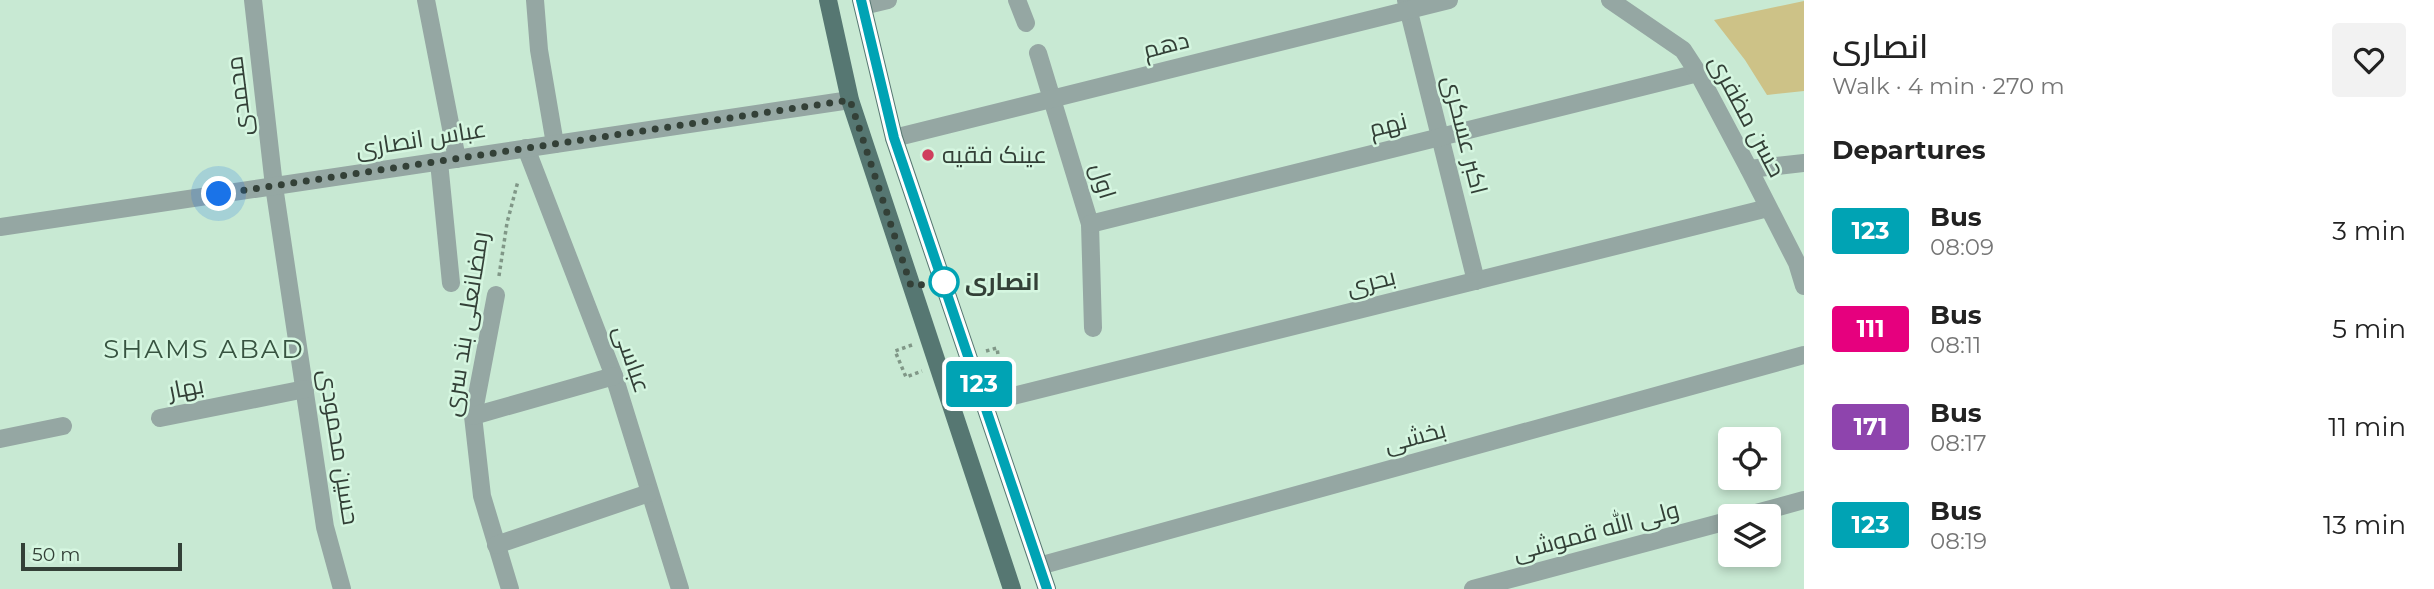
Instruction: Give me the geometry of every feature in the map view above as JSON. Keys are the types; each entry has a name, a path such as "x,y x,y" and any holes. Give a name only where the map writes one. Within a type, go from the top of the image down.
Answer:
{"main road":[{"path":"828,0 850,100 1012,589"},
{"path":"862,3 894,138 1047,589"}],"street":[{"name":"محمدی","path":"253,0 274,186"},
{"path":"426,0 448,160 452,283"},
{"path":"535,0 538,50 555,144"},
{"path":"862,3 888,0"},
{"path":"1017,0 1026,23"},
{"name":"دهم","path":"894,138 1407,5 1449,0"},
{"name":"حسن مظفری","path":"1609,0 1683,50 1800,263 1804,286"},
{"name":"اکبر عسکری","path":"1407,5 1476,281"},
{"name":"اول","path":"1038,53 1090,224 1093,328"},
{"name":"نهم","path":"1090,224 1698,73"},
{"name":"عباس انصاری","path":"0,227 850,100"},
{"name":"عباسی","path":"526,148 614,376 680,589"},
{"path":"1749,169 1804,163"},
{"name":"حسین محمودی","path":"274,186 325,527 342,589"},
{"name":"بحری","path":"985,403 1768,208"},
{"name":"رمضانعلی بند سری","path":"496,295 473,416 482,496 510,589"},
{"name":"بخشی","path":"1040,566 1804,355"},
{"path":"473,416 614,376"},
{"name":"بهار","path":"159,418 305,389"},
{"path":"0,439 63,426"},
{"path":"496,545 649,493"},
{"path":"1781,506 1804,500"},
{"name":"ولی الله قموشی","path":"1473,589 1718,523"}],"path":[{"name":"رمضانعلی بند سری","path":"496,295 507,223 526,148"},
{"path":"996,348 1002,375"},
{"path":"895,351 906,377"}],"shaded area":[{"path":"1804,1 1804,91 1767,95 1745,60 1714,20"}],"bus line":[{"name":"123","path":"861,0 894,138 1047,589"}],"place":[{"name":"عینک فقیه","path":"928,155"},
{"name":"انصاری","path":"944,282"}],"district":[{"name":"SHAMS ABAD","path":"204,349"}],"route":[{"path":"219,194 850,100 911,286 944,282"}]}
